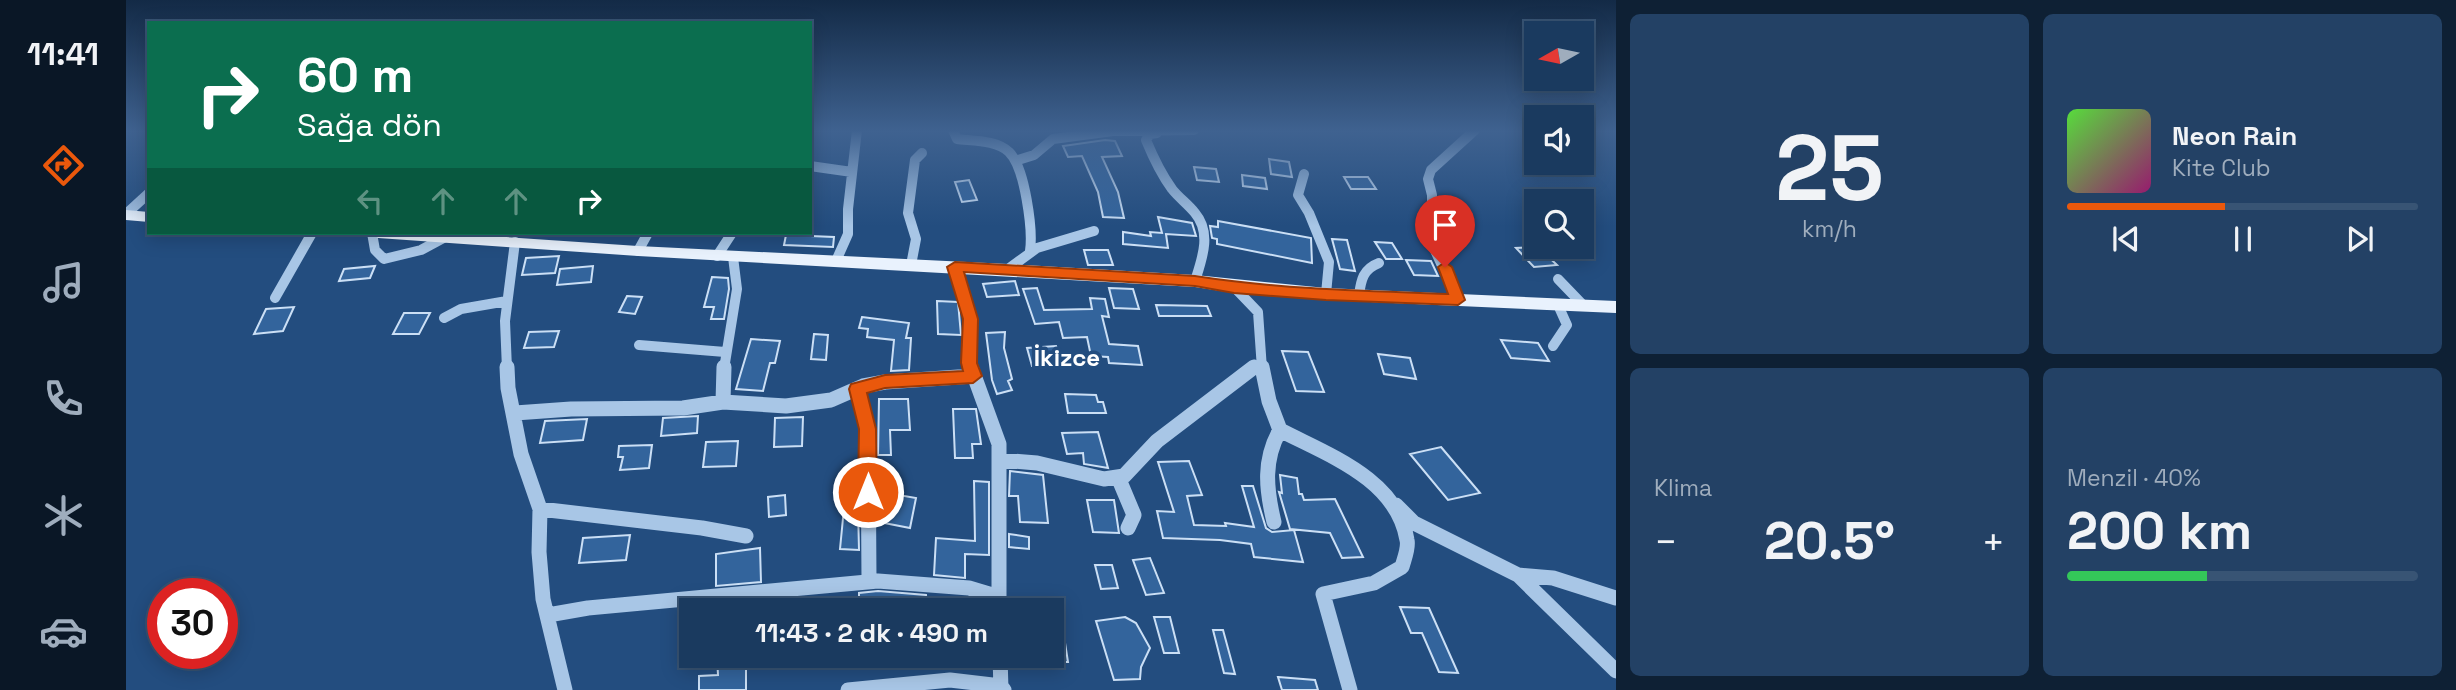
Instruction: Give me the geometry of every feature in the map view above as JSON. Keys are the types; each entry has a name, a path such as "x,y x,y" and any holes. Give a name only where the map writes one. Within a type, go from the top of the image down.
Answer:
{"main road":[{"path":"126,214 147,216"},
{"path":"435,235 488,236 515,242 638,251 1195,281 1326,295 1616,307"}],"street":[{"path":"836,261 848,234 853,162"},
{"path":"911,265 916,239 908,213 915,162"},
{"path":"1018,162 1031,224 1030,251"},
{"path":"1157,162 1171,188 1198,216 1204,228 1202,258 1195,281"},
{"path":"1440,162 1431,170 1428,179 1432,195 1432,244 1445,267 1458,300"},
{"path":"812,166 852,172"},
{"path":"1304,174 1298,195 1309,213 1329,262 1326,295"},
{"path":"126,214 147,195"},
{"path":"1007,269 1017,257 1045,244 1094,232"},
{"path":"275,298 311,235"},
{"path":"372,235 376,250 384,259 421,250 447,236"},
{"path":"638,251 647,235"},
{"path":"723,402 721,388 725,352 737,295 737,268 725,256 731,235"},
{"path":"515,242 507,301 508,388 521,454 540,509 539,552 543,599 565,690"},
{"path":"1359,295 1361,275 1369,266 1379,263"},
{"path":"955,267 971,319 969,363 999,444 999,598"},
{"path":"1558,279 1584,306"},
{"path":"1234,287 1258,313 1261,364 1269,401 1280,430 1349,466 1376,485 1414,523 1518,575 1616,671"},
{"path":"444,318 460,309 507,301"},
{"path":"1553,346 1567,325 1559,305"},
{"path":"639,345 725,352"},
{"path":"1000,460 1037,463 1104,479 1124,476 1157,441 1245,372 1261,364"},
{"path":"515,414 571,409 684,408 723,402 786,406 831,400 857,389 885,382 973,376"},
{"path":"857,389 868,429 869,579"},
{"path":"1274,522 1266,470 1270,445 1280,430"},
{"path":"1118,477 1134,515 1128,528"},
{"path":"1350,690 1322,594 1374,583 1402,568 1408,542 1395,510 1376,485"},
{"path":"540,509 702,528 746,536"},
{"path":"1518,575 1553,578 1616,598"},
{"path":"548,615 589,608 834,586 869,579 916,580 984,589 993,598"},
{"path":"848,690 950,680 1002,689 1001,668"}],"building":[{"path":"1085,162 1104,162 1118,192 1124,218 1103,217 1098,192"},
{"path":"1269,162 1289,162 1292,177 1271,174"},
{"path":"1194,167 1216,169 1219,182 1197,180"},
{"path":"1242,175 1265,178 1267,189 1243,186"},
{"path":"1344,177 1368,177 1376,189 1351,189"},
{"path":"969,180 977,200 962,202 955,182"},
{"path":"1158,217 1192,223 1196,236 1166,234 1168,248 1123,244 1123,232 1151,236 1150,232 1162,233"},
{"path":"1218,221 1311,238 1312,263 1217,244 1217,239 1212,238 1210,226 1218,227"},
{"path":"786,235 834,237 833,247 784,245"},
{"path":"1332,239 1347,240 1355,271 1340,269"},
{"path":"1375,242 1392,243 1402,259 1386,259"},
{"path":"1516,248 1524,248 1524,256"},
{"path":"1084,250 1108,250 1113,265 1088,265"},
{"path":"559,256 555,273 522,275 526,258"},
{"path":"1526,259 1551,259 1557,265 1534,267"},
{"path":"1406,260 1431,261 1438,276 1414,275"},
{"path":"375,266 370,278 339,281 344,269"},
{"path":"593,266 591,282 557,285 560,269"},
{"path":"712,277 728,278 724,319 711,319 714,307 704,307"},
{"path":"1015,281 1019,295 987,297 983,284"},
{"path":"1037,288 1044,310 1092,309 1090,298 1105,299 1109,317 1102,316 1109,344 1138,346 1142,365 1109,363 1108,357 1091,356 1087,337 1063,338 1059,322 1035,324 1023,289"},
{"path":"1109,288 1133,289 1139,309 1114,308"},
{"path":"627,296 642,297 635,314 619,312"},
{"path":"937,301 958,302 961,335 938,334"},
{"path":"1156,305 1207,306 1211,316 1159,316"},
{"path":"294,307 283,331 254,334 266,309"},
{"path":"404,313 430,313 419,334 393,334"},
{"path":"862,317 909,323 906,338 911,338 909,370 891,371 894,340 867,337 868,329 859,328"},
{"path":"559,331 554,347 524,348 529,332"},
{"path":"1005,332 1004,348 1012,379 1008,381 1012,390 997,394 992,380 986,333"},
{"path":"814,334 828,335 826,360 811,359"},
{"path":"751,339 780,341 775,363 770,363 763,391 736,389"},
{"path":"1501,340 1538,343 1549,361 1511,358"},
{"path":"1056,346 1061,364 1032,366 1027,348"},
{"path":"1282,351 1308,352 1324,392 1296,391"},
{"path":"1378,354 1410,358 1416,379 1384,374"},
{"path":"1065,394 1096,395 1098,402 1103,402 1106,413 1068,413"},
{"path":"879,399 908,399 910,430 890,430 891,455 878,455"},
{"path":"953,409 976,409 981,444 972,444 973,458 955,458"},
{"path":"698,416 697,433 661,436 663,418"},
{"path":"803,417 802,446 774,447 775,418"},
{"path":"587,419 583,440 540,443 545,421"},
{"path":"1098,432 1108,468 1084,464 1083,453 1067,454 1062,433"},
{"path":"738,441 736,466 703,467 706,442"},
{"path":"652,445 649,468 620,470 623,457 618,457 619,446"},
{"path":"1441,447 1480,493 1448,500 1410,454"},
{"path":"1189,461 1202,495 1187,496 1194,525 1226,526 1225,523 1254,527 1242,486 1253,486 1266,528 1272,532 1294,530 1303,562 1254,557 1251,544 1163,538 1157,511 1174,512 1158,462"},
{"path":"1010,471 1043,475 1048,523 1020,522 1018,496 1009,496"},
{"path":"1280,475 1297,478 1299,494 1302,494 1304,500 1335,499 1363,557 1342,558 1330,533 1290,529 1279,492 1282,493"},
{"path":"974,481 989,482 989,555 965,554 965,578 934,575 936,538 975,541"},
{"path":"887,493 916,498 910,528 879,522"},
{"path":"785,495 786,515 769,517 768,497"},
{"path":"1087,500 1114,500 1119,533 1093,532"},
{"path":"844,508 858,509 859,550 840,549"},
{"path":"1009,534 1029,537 1029,549 1009,547"},
{"path":"630,535 626,560 579,563 583,538"},
{"path":"760,548 761,582 716,586 716,554"},
{"path":"1150,558 1164,593 1146,595 1133,560"},
{"path":"1095,565 1112,565 1118,588 1101,589"},
{"path":"878,591 926,595 926,598 859,598 859,593"},
{"path":"1400,607 1429,608 1458,673 1439,672 1422,633 1411,633"},
{"path":"1125,617 1136,623 1150,648 1141,667 1140,679 1114,680 1096,621"},
{"path":"1154,617 1170,617 1179,653 1164,653"},
{"path":"1213,630 1223,630 1235,674 1224,673"},
{"path":"1064,636 1068,662 1064,662"},
{"path":"718,668 746,668 746,690 699,690 699,676 718,675"},
{"path":"1278,677 1315,680 1318,690 1282,690"}],"district":[{"name":"İkizce","path":"1067,358"}],"route":[{"path":"868,492 868,429 857,389 885,382 973,376 969,363 971,319 955,267 1195,281 1326,295 1458,300 1445,267"}]}
